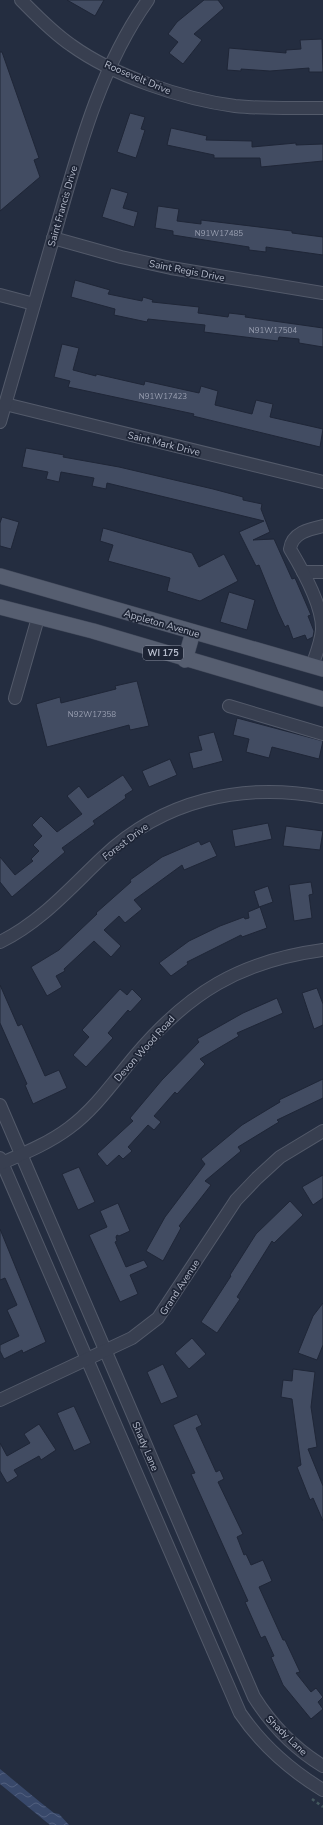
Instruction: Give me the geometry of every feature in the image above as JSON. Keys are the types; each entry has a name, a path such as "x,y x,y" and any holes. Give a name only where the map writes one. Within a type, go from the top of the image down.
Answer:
{"main road":[{"name":"Appleton Avenue","path":"0,576 318,668"},
{"name":"WI 175","path":"0,607 93,631 185,660 323,699"},
{"path":"185,660 193,632"}],"street":[{"name":"Roosevelt Drive","path":"21,0 54,32 71,45 111,67 150,84 192,98 248,107 323,108"},
{"name":"Saint Francis Drive","path":"0,422 87,125 111,67 135,18 148,0"},
{"name":"Saint Regis Drive","path":"53,238 121,257 171,268 323,293"},
{"path":"0,295 34,304"},
{"name":"Saint Mark Drive","path":"5,404 323,482"},
{"path":"318,668 322,622 303,572 290,549 290,545 298,534 323,526"},
{"path":"303,572 323,572"},
{"path":"15,698 38,618"},
{"path":"229,706 323,734"},
{"name":"Forest Drive","path":"0,942 32,924 120,842 144,826 179,808 228,794 248,792 291,792 323,797"},
{"name":"Devon Wood Road","path":"1,1160 21,1154 48,1142 69,1128 90,1110 152,1036 187,1003 217,983 236,973 273,960 323,950"},
{"name":"Shady Lane","path":"0,1105 254,1697 274,1724 323,1766"},
{"name":"Grand Avenue","path":"0,1400 87,1360 136,1335 158,1318 236,1200 280,1157 323,1131"},
{"name":"Shady Lane","path":"1,1160 240,1713 264,1745 296,1771 323,1790"}],"water":[{"path":"0,1769 54,1813 59,1814 69,1825 50,1825 0,1784"}],"building":[{"path":"67,0 104,0 95,16"},
{"path":"204,0 218,0 224,8 194,34 202,40 183,64 169,53 178,42 168,34 177,22"},
{"path":"322,39 323,72 309,72 309,68 270,71 241,69 241,71 227,70 229,48 286,53 286,50 301,49 300,40"},
{"path":"0,52 2,52 39,158 34,160 40,177 0,211"},
{"path":"130,113 145,117 141,129 145,130 136,158 117,152"},
{"path":"171,128 207,136 206,140 252,141 252,147 296,143 296,145 323,144 323,161 261,167 260,158 214,158 214,155 167,145"},
{"path":"111,188 128,193 123,208 138,212 134,227 102,217"},
{"path":"158,206 179,209 177,221 201,224 201,220 292,231 292,233 323,237 323,255 266,247 266,252 249,250 249,247 173,235 173,231 155,228"},
{"path":"75,280 110,290 108,294 142,301 143,297 153,300 152,302 199,307 198,313 228,317 229,313 246,315 245,317 323,328 323,347 299,343 299,339 279,337 278,341 204,332 205,325 148,319 147,322 114,315 115,309 71,297"},
{"path":"62,344 79,348 73,370 144,385 145,381 199,393 201,386 218,391 215,405 252,414 256,400 273,404 270,417 323,429 320,447 193,416 194,414 68,387 70,381 54,377"},
{"path":"26,448 64,455 63,457 119,467 213,489 243,497 243,500 262,504 261,509 270,532 253,540 274,539 292,579 295,578 311,615 308,616 314,631 313,637 307,640 305,635 293,639 288,625 285,627 278,612 259,565 256,566 239,532 264,521 107,483 106,489 92,486 94,478 61,472 59,482 46,479 48,472 22,467"},
{"path":"2,517 19,522 11,549 0,546 0,523"},
{"path":"103,528 192,553 199,567 224,554 238,581 200,601 167,591 170,578 108,561 113,545 100,541"},
{"path":"229,592 255,600 247,630 220,622"},
{"path":"137,681 149,726 130,730 129,725 47,747 36,704 60,697 61,703 116,689 115,686"},
{"path":"237,718 323,741 319,759 272,747 269,758 246,752 249,739 233,735"},
{"path":"214,732 223,761 193,769 189,753 202,750 198,736"},
{"path":"170,759 177,775 149,787 142,771"},
{"path":"123,775 133,790 125,795 126,798 93,821 95,824 62,848 65,852 12,897 0,882 0,857 15,875 33,861 31,859 39,851 33,845 42,836 32,825 41,816 57,832 82,814 67,796 79,786 88,798"},
{"path":"268,823 272,839 235,847 232,830"},
{"path":"286,826 323,831 320,850 283,846"},
{"path":"199,841 201,845 210,841 217,856 184,870 182,865 134,900 142,909 125,923 119,916 104,930 121,946 111,957 94,941 64,969 65,971 56,976 62,987 47,996 31,967 59,950 97,914 96,913 131,882 130,880 162,857"},
{"path":"311,882 313,894 309,895 312,918 294,921 289,885"},
{"path":"268,886 273,902 259,907 254,891"},
{"path":"260,907 267,928 242,937 241,935 187,962 188,964 171,976 159,963 189,941 220,926 244,917 245,919 249,918 248,912"},
{"path":"0,985 18,1026 22,1024 45,1076 59,1070 67,1088 33,1104 25,1085 27,1084 0,1023"},
{"path":"317,988 323,1004 323,1025 314,1029 302,993"},
{"path":"120,989 127,995 132,989 142,999 130,1012 128,1010 108,1033 113,1038 86,1067 73,1055 89,1037 82,1030"},
{"path":"277,998 283,1013 237,1033 239,1036 200,1059 205,1064 177,1094 175,1092 154,1116 161,1122 154,1130 148,1125 128,1147 132,1151 123,1159 119,1155 107,1166 97,1154 133,1121 130,1118 162,1080 199,1042 197,1039 243,1013"},
{"path":"323,1079 323,1098 277,1120 279,1122 238,1147 241,1151 205,1181 211,1185 179,1226 181,1228 163,1261 146,1251 165,1217 205,1164 201,1159 242,1125 280,1102 279,1100"},
{"path":"79,1167 95,1202 78,1210 62,1174"},
{"path":"323,1175 323,1198 313,1205 302,1187"},
{"path":"290,1201 303,1215 274,1243 272,1241 237,1297 240,1299 217,1333 201,1322 256,1234"},
{"path":"118,1203 130,1231 119,1236 117,1235 117,1241 115,1242 126,1267 144,1260 148,1267 130,1275 138,1294 120,1302 89,1235 107,1227 100,1211"},
{"path":"0,1229 46,1342 23,1353 22,1350 4,1359 0,1351 0,1345 19,1336 7,1310 17,1305 5,1278 0,1280"},
{"path":"323,1303 323,1345 317,1360 298,1353 313,1316"},
{"path":"192,1338 206,1354 189,1369 175,1353"},
{"path":"163,1364 178,1397 161,1404 147,1372"},
{"path":"293,1369 315,1372 311,1407 317,1447 308,1449 323,1486 323,1521 313,1498 310,1500 297,1467 301,1465 292,1399 281,1397 283,1380 292,1381"},
{"path":"74,1406 91,1443 74,1451 57,1413"},
{"path":"197,1414 202,1425 196,1428 216,1472 220,1470 224,1479 218,1482 243,1534 237,1537 244,1555 246,1554 251,1565 263,1560 272,1581 259,1587 283,1640 285,1640 300,1672 296,1673 311,1692 316,1688 323,1697 318,1702 323,1709 311,1719 283,1685 271,1657 274,1656 265,1636 261,1638 245,1602 248,1601 191,1474 195,1473 173,1425"},
{"path":"39,1424 56,1450 41,1460 39,1456 14,1470 18,1476 7,1483 0,1471 0,1443 7,1456 30,1443 24,1434"}]}
